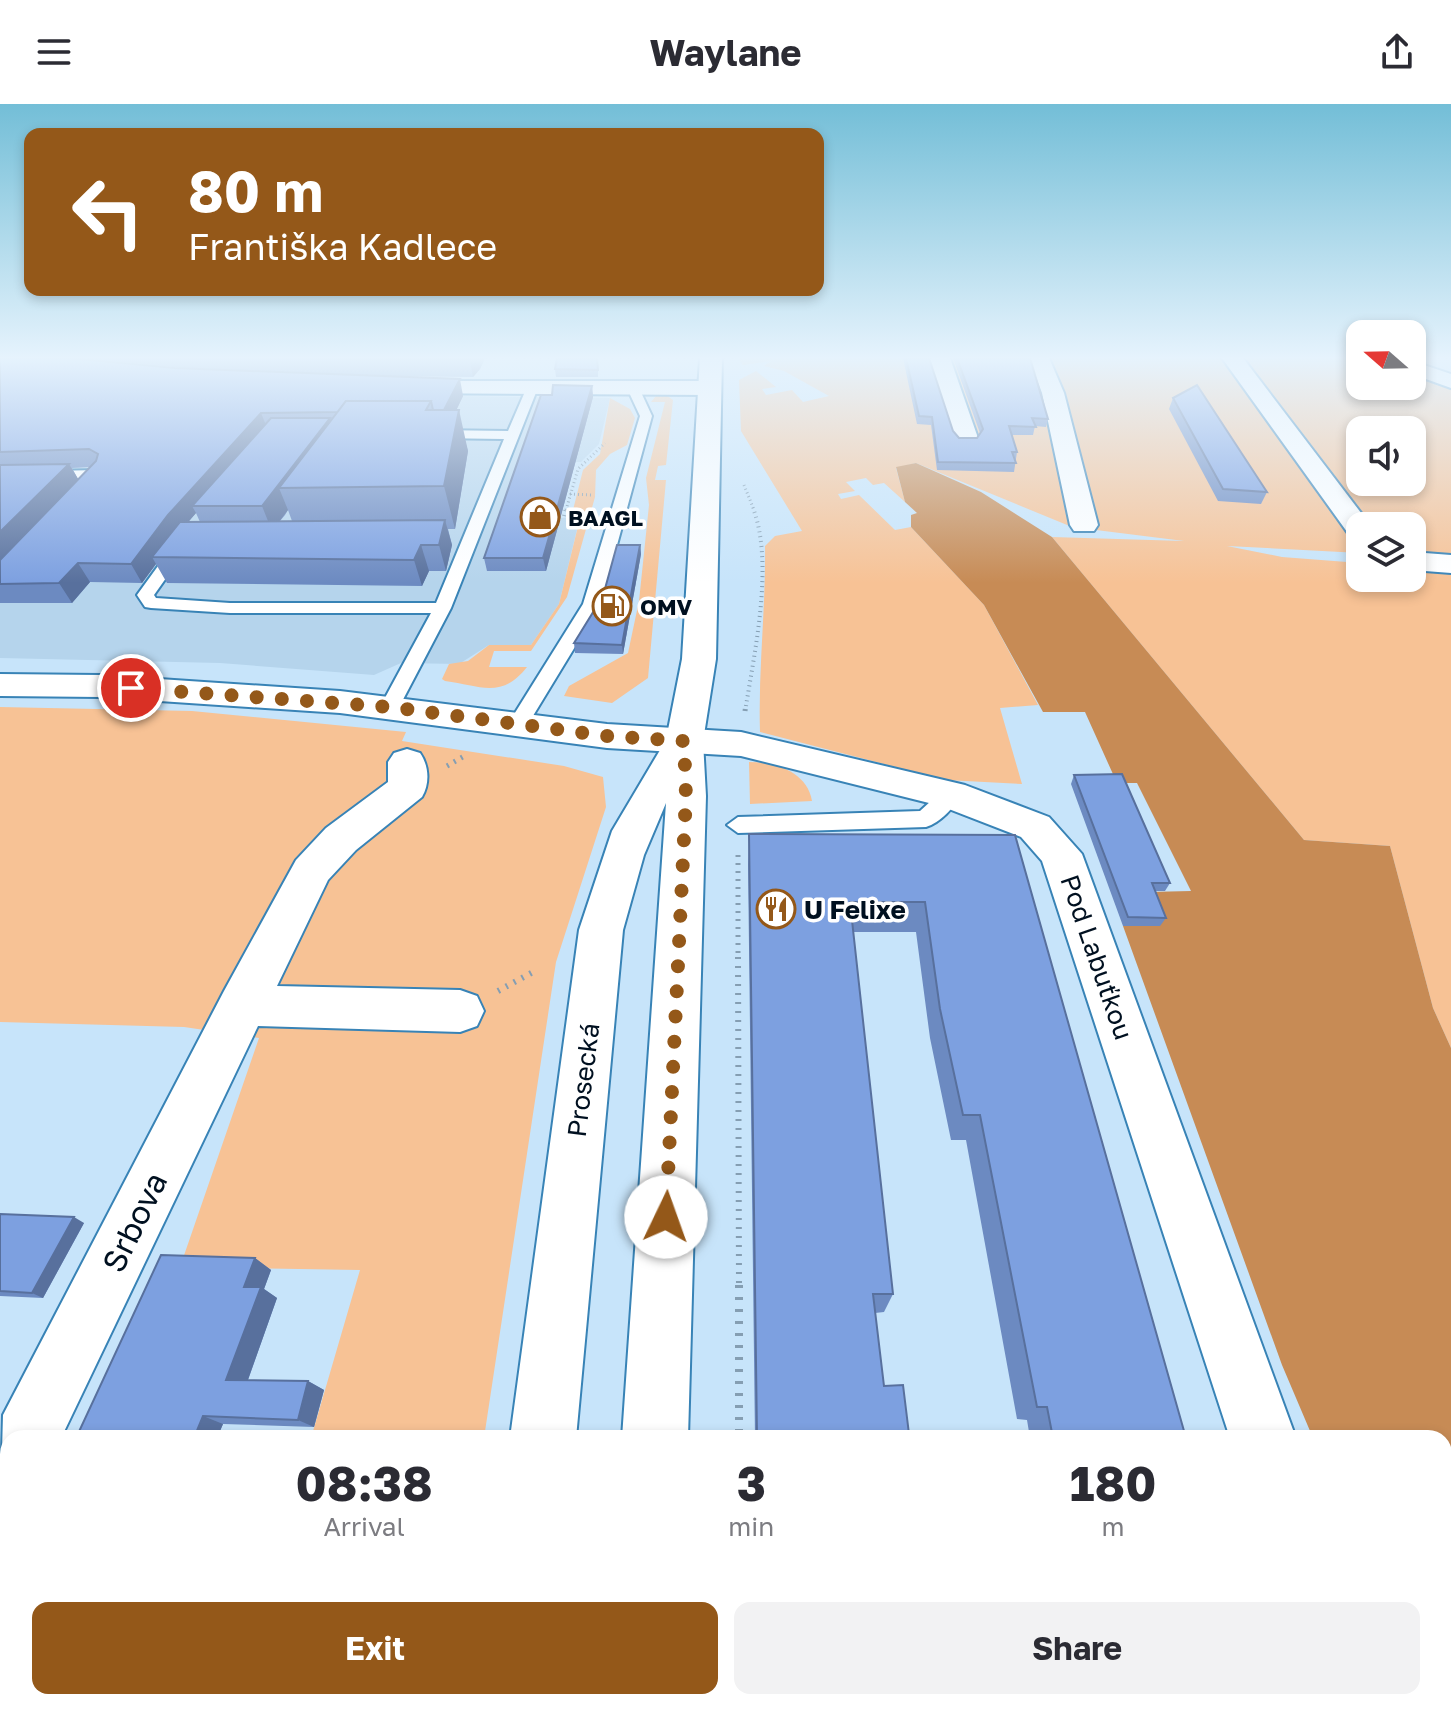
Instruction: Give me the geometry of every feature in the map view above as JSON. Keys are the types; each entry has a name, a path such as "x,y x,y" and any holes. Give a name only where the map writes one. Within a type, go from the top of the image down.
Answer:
{"street":[{"name":"Prosecká","path":"655,1430 686,796 713,743 699,659 708,433"},
{"path":"964,433 966,438"},
{"path":"1062,433 1084,525"},
{"path":"1288,433 1347,512"},
{"path":"1426,562 1451,564"},
{"name":"Pod Labuťkou","path":"0,685 116,687 390,707 607,736 713,743 951,795 1035,827 1061,854 1260,1430"},
{"name":"Prosecká","path":"544,1430 601,930 611,888 641,809 658,777 713,743"},
{"name":"Srbova","path":"30,1430 311,871 341,839 408,787 407,762"},
{"path":"241,1005 460,1011"}],"lane":[{"path":"518,724 592,604 641,433"},
{"path":"390,707 442,608 462,537 511,435 417,434"},
{"path":"0,476 99,474 77,497"},
{"path":"201,539 186,539 149,587 147,600 168,606 442,608"},
{"path":"738,825 926,819 951,795"}],"path":[{"path":"564,516 578,469 608,441"},
{"path":"713,743 762,600 758,521 742,480"},
{"path":"570,494 600,495"},
{"path":"738,825 739,1430"}],"shaded area":[{"path":"0,433 602,433 599,444 581,462 574,462 560,518 580,517 559,604 531,645 489,645 459,664 401,663 374,675 220,663 0,658"},
{"path":"604,433 631,433 627,445 610,454 596,470 595,497 567,597 531,651 494,651 489,667 527,667 518,677 500,687 480,687 442,679 449,664 468,661 489,645 531,645 559,604 580,518 571,518 583,470 600,454"},
{"path":"657,433 669,433 666,465 658,466 655,480 666,480 648,678 612,703 564,696 569,686 628,653 639,601 649,505 646,478"},
{"path":"742,433 1346,433 1346,496 1426,496 1426,433 1451,433 1451,558 1426,557 1426,512 1346,512 1346,552 1227,546 1282,557 1346,562 1346,592 1426,592 1426,568 1451,570 1451,1048 1433,1008 1390,846 1304,840 1052,537 1184,541 1072,527 916,463 896,468 905,502 884,483 873,485 866,478 846,482 855,491 838,494 841,499 859,495 895,530 911,527 984,605 1038,705 1000,708 1022,784 946,780 760,732 765,546 775,536 802,531"},
{"path":"916,463 981,492 1052,537 1304,840 1390,846 1433,1008 1451,1048 1451,1430 1310,1430 1282,1365 1123,926 1148,892 1191,891 1137,783 1117,783 1085,712 1043,712 984,605 911,527 911,515 917,513 905,502 896,467"},
{"path":"0,707 192,711 406,732 402,741 564,766 603,777 606,807 556,962 485,1430 313,1430 360,1270 180,1267 259,1038 184,1027 0,1022"},
{"path":"749,762 770,764 789,771 804,783 812,801 750,804"}],"building":[{"path":"0,433 243,433 168,515 131,564 78,563 59,583 0,584 0,560 96,461 98,454 89,449 0,452"},
{"path":"258,433 318,433 262,506 192,506"},
{"path":"321,433 454,433 444,486 279,488"},
{"path":"528,433 579,433 543,558 484,558"},
{"path":"934,433 955,433 959,438 977,438 980,433 1011,433 1017,452 1012,452 1016,463 938,462"},
{"path":"1192,433 1228,433 1267,492 1223,489"},
{"path":"69,464 0,532 0,465"},
{"path":"445,520 439,545 421,545 414,560 152,557 180,522"},
{"path":"617,545 640,545 622,645 574,643 603,596"},
{"path":"1122,774 1170,883 1152,883 1166,918 1128,917 1074,775"},
{"path":"749,834 1015,835 1184,1430 1051,1430 1047,1407 1037,1407 980,1115 963,1115 940,1009 925,902 850,902 893,1294 873,1294 884,1386 903,1385 909,1430 757,1430"},
{"path":"0,1214 74,1217 32,1293 0,1291"},
{"path":"161,1255 255,1258 244,1287 261,1287 226,1380 308,1381 298,1420 203,1416 197,1430 80,1430"}],"place":[{"name":"BAAGL","path":"540,517"},
{"name":"OMV","path":"612,606"},
{"name":"U Felixe","path":"776,909"}],"route":[{"path":"131,688 390,707 607,736 684,741 686,796 666,1217"}]}
